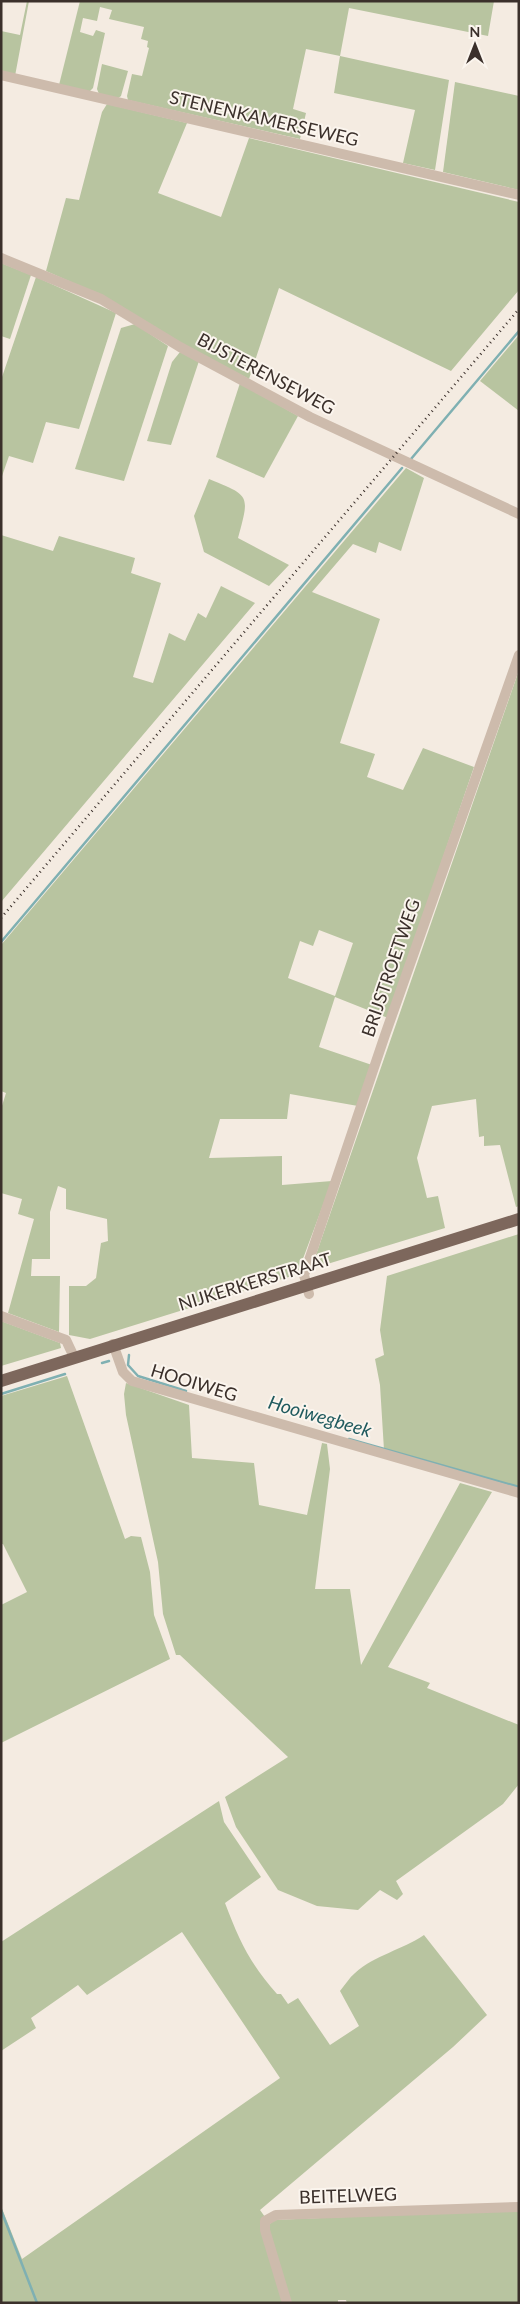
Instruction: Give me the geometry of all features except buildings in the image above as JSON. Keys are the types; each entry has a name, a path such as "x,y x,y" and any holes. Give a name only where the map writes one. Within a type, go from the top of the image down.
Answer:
{"main road":[{"name":"NIJKERKERSTRAAT","path":"1,1381 113,1344 308,1289 519,1219"}],"street":[{"name":"STENENKAMERSEWEG","path":"1,75 519,195"},
{"name":"BIJSTERENSEWEG","path":"1,258 101,300 180,347 310,417 519,514"},
{"name":"BRIJSTROETWEG","path":"308,1289 304,1275 379,1054 519,655"},
{"path":"1,1316 66,1340 74,1357"},
{"name":"HOOIWEG","path":"113,1344 123,1372 132,1381 519,1493"},
{"name":"BEITELWEG","path":"287,2303 265,2230 265,2222 269,2217 276,2215 519,2207"}],"green space":[{"path":"27,1 29,1 15,76 1,72 1,31 20,35"},
{"path":"80,1 494,1 488,36 349,8 340,56 306,49 293,109 306,113 300,139 128,100 127,96 132,74 142,76 149,48 147,47 148,41 141,39 144,27 109,19 112,10 100,7 97,21 83,18 80,32 93,36 96,30 105,33 93,88 89,92 59,85"},
{"path":"340,56 449,80 435,170 403,163 415,110 334,93"},
{"path":"102,64 128,71 121,96 117,99 99,94 97,89"},
{"path":"455,82 519,96 519,190 443,172"},
{"path":"107,104 187,123 158,193 221,217 249,138 519,202 519,290 451,371 279,288 249,379 177,342 105,297 46,271 66,198 79,200 102,112"},
{"path":"1,263 31,275 10,339 1,336"},
{"path":"36,277 116,313 79,429 46,422 33,463 9,456 1,479 1,380"},
{"path":"135,324 168,346 124,481 75,469 121,328"},
{"path":"519,335 519,411 480,381"},
{"path":"180,352 199,361 171,445 147,441 172,362"},
{"path":"240,383 298,416 264,478 216,457"},
{"path":"406,468 424,478 401,551 379,542 376,553 353,544 312,592 380,619 340,743 375,754 367,777 403,790 423,748 474,767 388,1018 335,997 319,1047 372,1065 358,1106 290,1094 287,1119 220,1119 209,1158 282,1156 282,1185 332,1181 298,1272 295,1275 90,1339 69,1335 69,1286 86,1286 96,1278 101,1243 108,1241 107,1219 66,1209 66,1189 58,1186 50,1212 50,1259 32,1259 31,1276 60,1276 59,1332 8,1313 34,1219 18,1214 22,1199 1,1193 1,1109 6,1093 1,1091 1,945","holes":["319,930 353,943 335,996 288,978 300,941 313,946"]},
{"path":"209,479 233,489 243,498 245,504 244,513 238,538 289,565 269,586 204,552 194,516"},
{"path":"1,535 53,551 59,536 135,558 131,573 161,583 133,677 153,683 169,633 185,641 198,613 206,618 221,586 255,603 1,902"},
{"path":"519,670 519,1206 516,1207 500,1145 484,1146 484,1136 479,1137 476,1099 432,1106 417,1158 427,1198 438,1196 445,1228 311,1269"},
{"path":"519,1234 519,1488 384,1450 380,1385 375,1359 384,1355 380,1330 387,1276"},
{"path":"1,1321 60,1343 61,1348 1,1366"},
{"path":"67,1376 125,1539 131,1536 141,1537 150,1572 154,1615 170,1659 1,1743 1,1605 27,1592 3,1544 1,1544 1,1396"},
{"path":"126,1383 189,1405 192,1458 254,1463 259,1505 307,1515 322,1443 327,1444 330,1469 315,1589 350,1589 361,1665 460,1483 492,1492 388,1667 430,1683 427,1688 519,1725 519,1784 503,1804 396,1881 403,1894 397,1900 380,1890 358,1910 317,1906 278,1890 236,1827 225,1797 288,1757 180,1655 176,1655 163,1614 158,1562 126,1415 124,1394"},
{"path":"219,1801 224,1822 261,1877 225,1903 235,1929 252,1962 277,1994 281,1994 288,2004 298,1998 330,2045 359,2026 340,1991 351,1977 371,1962 424,1935 487,2015 453,2047 260,2210 265,2217 283,2303 1,2303 1,2206 22,2259 280,2078 182,1932 87,1995 78,1985 31,2018 36,2028 1,2051 1,1942"},
{"path":"519,2210 519,2303 347,2303 346,2300 338,2300 338,2303 291,2303 268,2228 272,2220"}],"waterway":[{"path":"411,459 519,331"},
{"path":"1,942 402,468"},
{"name":"Hooiwegbeek","path":"129,1355 128,1365 138,1376 186,1391"},
{"name":"Hooiwegbeek","path":"102,1363 109,1361"},
{"name":"Hooiwegbeek","path":"1,1394 65,1374"},
{"name":"Hooiwegbeek","path":"349,1439 519,1487"},
{"path":"1,2210 37,2303"}],"railway":[{"path":"1,918 519,309"}]}
